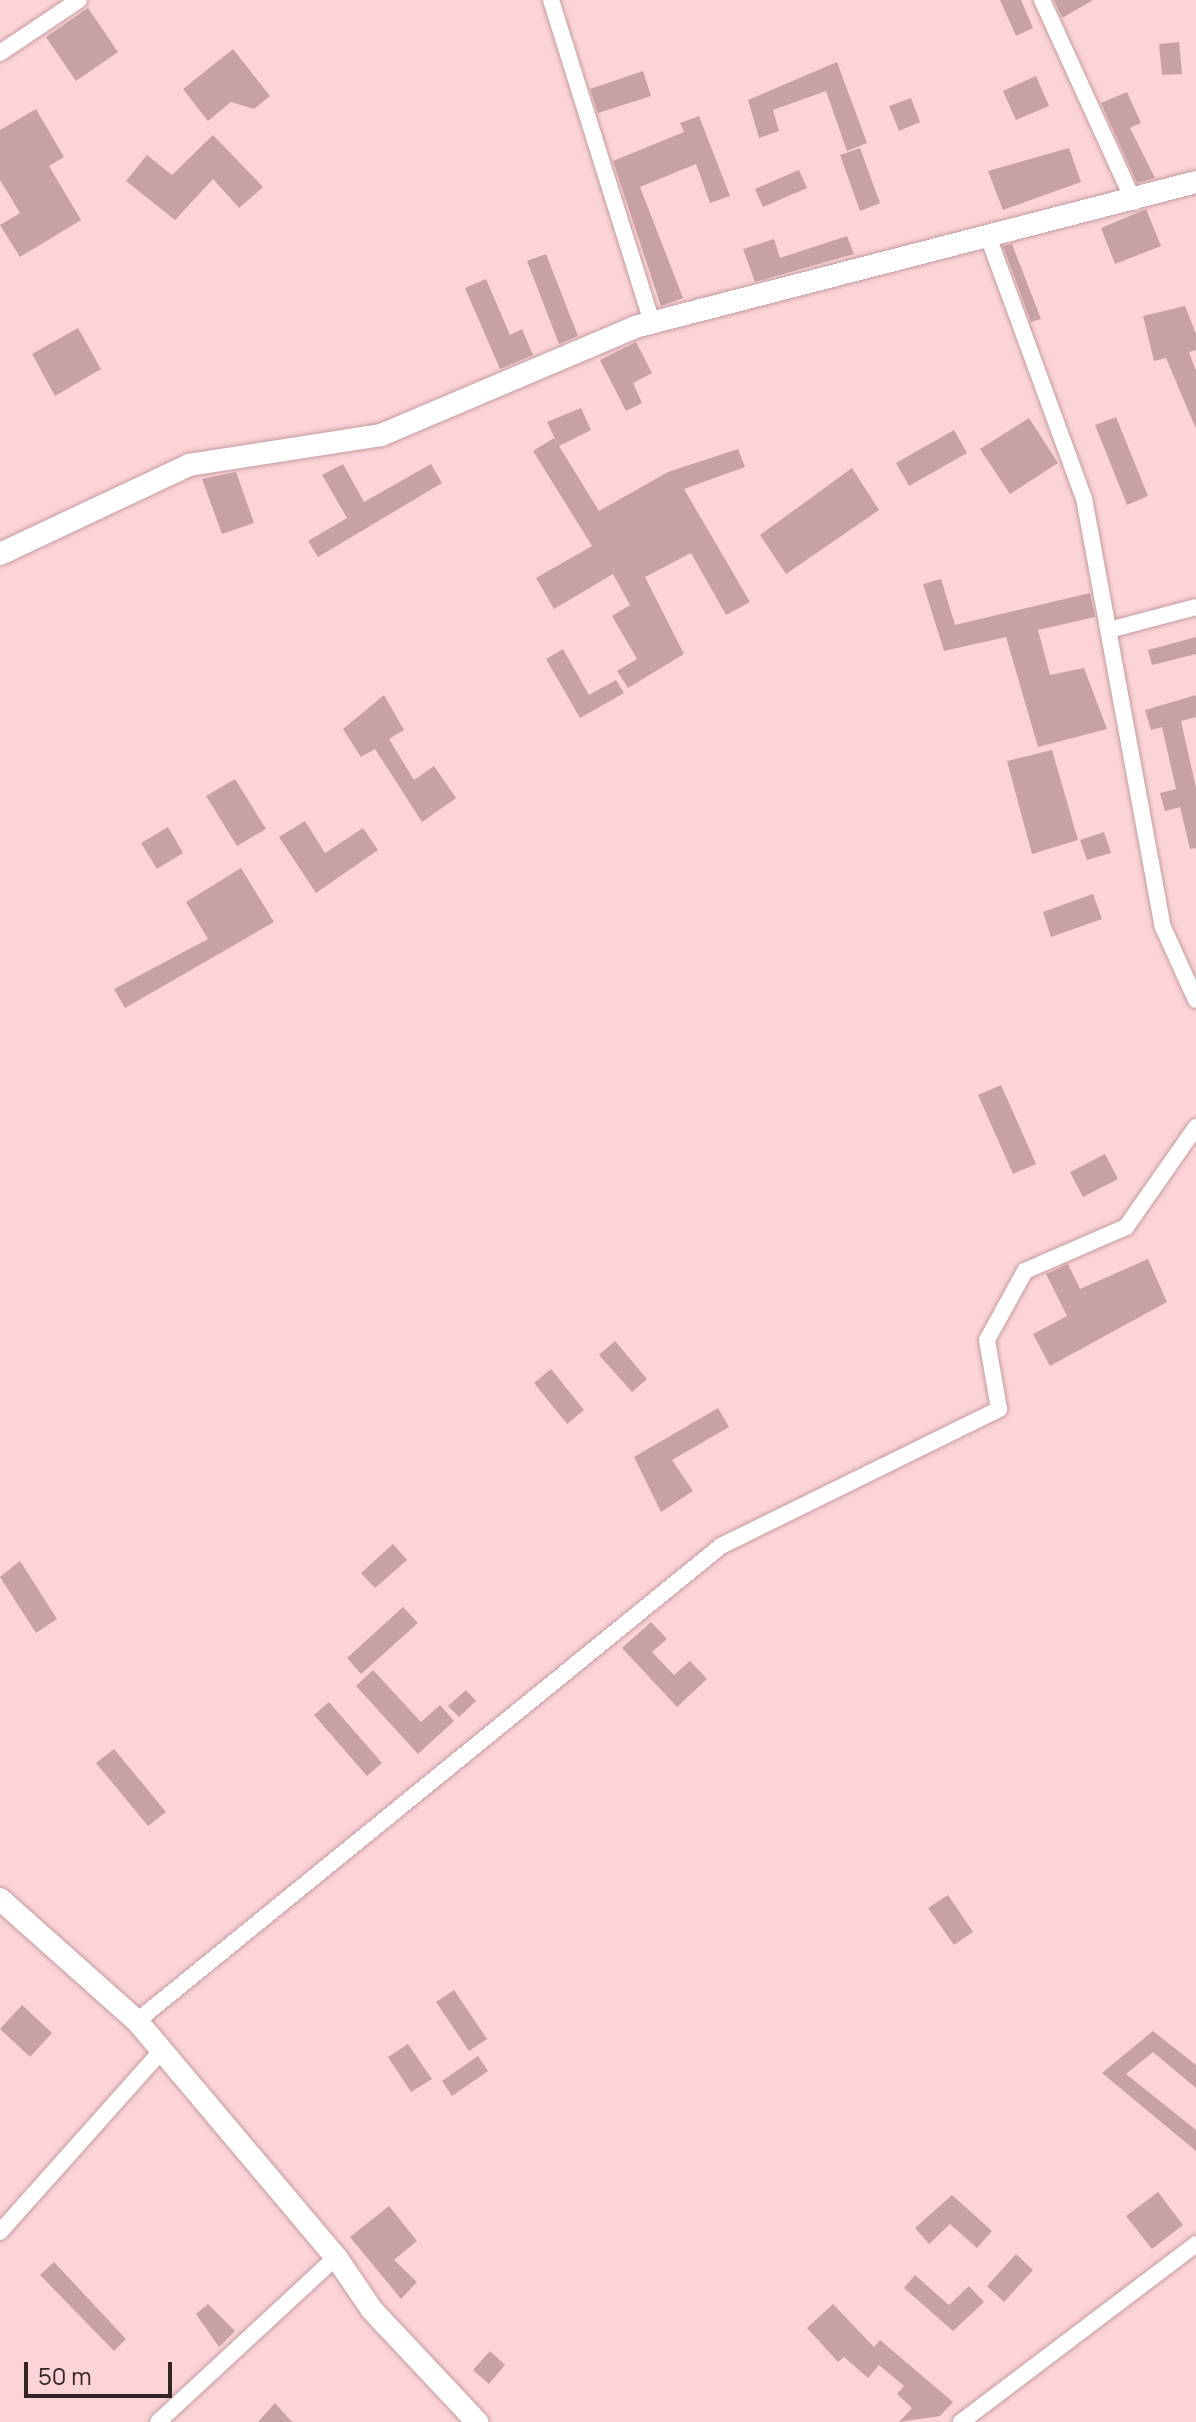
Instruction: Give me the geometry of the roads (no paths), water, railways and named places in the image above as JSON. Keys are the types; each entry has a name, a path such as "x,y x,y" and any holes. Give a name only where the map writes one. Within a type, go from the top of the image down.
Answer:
{"street":[{"path":"0,53 79,0"},
{"path":"551,0 652,323"},
{"path":"1042,0 1134,202"},
{"path":"0,554 189,465 381,435 652,323 1134,202 1196,182"},
{"path":"989,239 1084,498 1163,927 1196,1000"},
{"path":"1109,630 1196,607"},
{"path":"137,2021 721,1546 999,1409 987,1340 1025,1271 1126,1227 1196,1127"},
{"path":"0,1899 137,2021 336,2257 372,2310 477,2422"},
{"path":"0,2232 161,2051"},
{"path":"961,2422 1196,2244"},
{"path":"158,2422 336,2257"}]}
